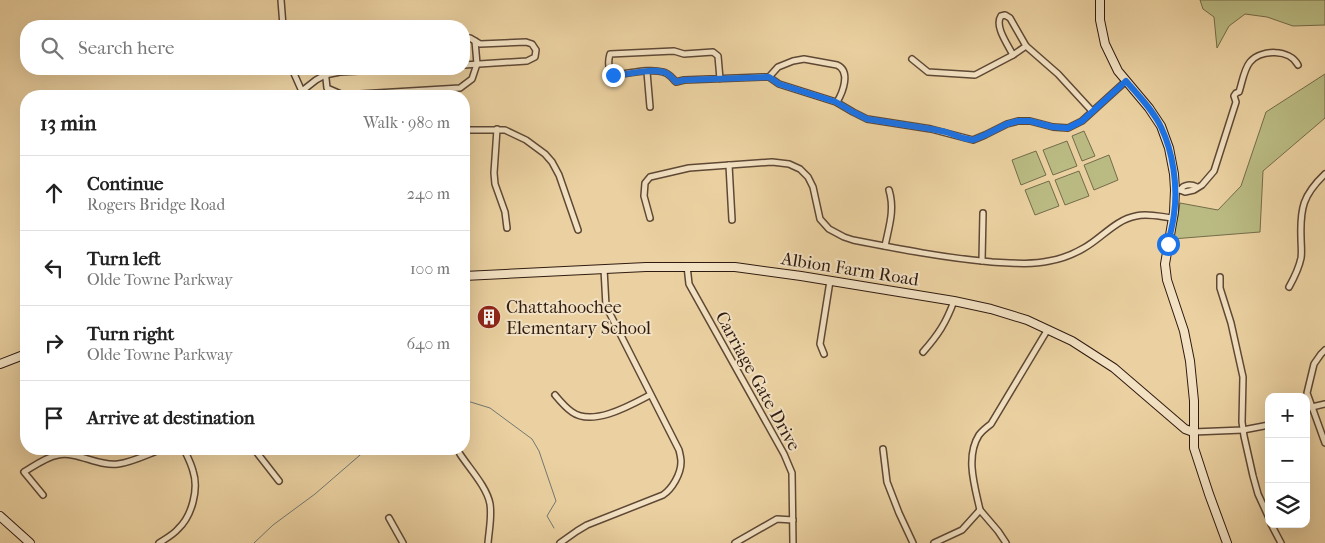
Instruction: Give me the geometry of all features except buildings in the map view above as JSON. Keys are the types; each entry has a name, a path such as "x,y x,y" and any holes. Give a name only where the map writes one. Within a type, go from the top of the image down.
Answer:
{"street":[{"path":"281,0 283,20"},
{"path":"1100,0 1100,20 1105,44 1118,71 1149,108 1161,126 1169,148 1178,190 1165,264 1167,280 1184,331 1190,361 1194,400 1193,432 1196,458 1227,543"},
{"path":"1013,55 998,26 998,20 1001,16 1005,15 1010,18 1026,46 1058,74 1092,112"},
{"path":"470,38 480,44 526,42 532,44 536,50 535,57 527,61 470,65"},
{"path":"427,90 460,88 472,79 477,64 475,41"},
{"path":"912,59 928,72 975,75 1026,46"},
{"path":"720,79 718,56 713,52 610,54 608,63 613,75 663,72 670,75 676,82 684,80 720,79 769,77 779,84 837,102 867,119 931,129 973,140 1007,124 1018,121 1030,121 1053,127 1068,128 1082,121 1126,81"},
{"path":"1178,190 1182,186 1197,188 1214,171 1236,102 1240,98 1239,92 1249,63 1266,53 1290,56 1298,64"},
{"path":"769,77 778,67 804,59 836,65 844,71 843,89 837,102"},
{"path":"647,72 650,107"},
{"path":"295,75 301,90"},
{"path":"307,90 322,75"},
{"path":"325,75 327,88 332,90"},
{"path":"497,129 495,184 505,212 507,228"},
{"path":"470,130 505,130 526,140 545,154 559,175 578,230"},
{"path":"650,218 644,190 645,183 650,177 690,168 772,162 789,164 800,169 808,177 814,187 820,219 829,229 844,237 934,256 1028,264 1048,262 1070,255 1085,247 1122,221 1136,216 1149,215 1173,218"},
{"path":"729,165 732,220"},
{"path":"1289,287 1302,256 1300,237 1302,208 1308,194 1325,174"},
{"path":"884,246 892,214 889,190"},
{"path":"982,261 983,213"},
{"name":"Albion Farm Road","path":"470,276 687,266 735,267 954,301 991,309 1027,320 1072,341 1114,368 1185,429 1193,432"},
{"name":"Carriage Gate Drive","path":"687,266 689,284 784,454 792,473 793,543"},
{"path":"560,543 587,525 659,497 671,488 680,469 679,450 606,306 604,269"},
{"path":"1220,277 1220,288 1231,323 1242,377 1243,430 1252,476 1265,509"},
{"path":"824,354 820,344 830,281"},
{"path":"923,352 945,325 954,301"},
{"path":"1006,543 980,510 974,484 972,455 979,436 991,424 1048,329"},
{"path":"1307,393 1314,364 1325,350"},
{"path":"0,364 20,356"},
{"path":"555,396 573,413 590,418 617,412 650,395"},
{"path":"1310,408 1325,404"},
{"path":"1310,410 1325,443"},
{"path":"1193,432 1243,430 1265,426"},
{"path":"884,449 887,482 913,543"},
{"path":"43,495 24,472 56,455"},
{"path":"68,455 117,465 146,455"},
{"path":"158,543 178,529 188,514 194,499 194,472 187,455"},
{"path":"259,455 279,481"},
{"path":"461,455 487,494 490,504 488,543"},
{"path":"934,543 962,530 980,510"},
{"path":"0,516 30,543"},
{"path":"389,518 403,543"},
{"path":"736,543 777,520 793,520"},
{"path":"1274,528 1281,543"}],"green space":[{"path":"1200,0 1325,0 1325,25 1293,26 1267,17 1245,14 1229,26 1217,48 1214,17 1203,9"},
{"path":"1325,74 1325,118 1263,171 1260,232 1172,239 1180,203 1218,210 1241,186 1266,112"},
{"path":"1084,131 1095,156 1082,161 1072,136"},
{"path":"1067,141 1077,166 1053,175 1043,150"},
{"path":"1036,151 1046,175 1021,185 1012,160"},
{"path":"1109,155 1118,180 1094,190 1084,165"},
{"path":"1079,171 1089,196 1065,205 1055,180"},
{"path":"1049,181 1059,206 1035,215 1025,190"}],"waterway":[{"path":"470,402 490,408 532,439 539,451 556,501 547,516 554,528"},
{"path":"254,543 273,525 315,494 360,455"}],"place":[{"name":"Chattahoochee Elementary School","path":"489,317"}],"route":[{"path":"613,75 663,72 670,75 676,82 684,80 769,77 779,84 836,102 867,119 931,129 973,140 1007,124 1025,120 1053,127 1068,128 1082,121 1126,81 1149,108 1161,126 1169,148 1175,190 1174,212 1168,244"}]}
